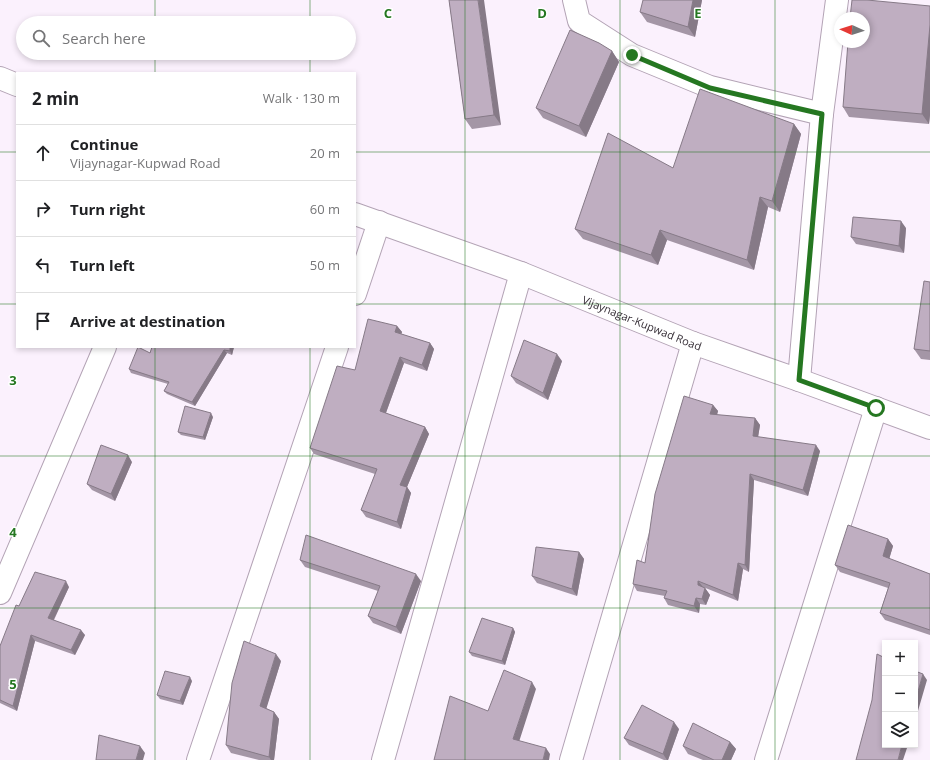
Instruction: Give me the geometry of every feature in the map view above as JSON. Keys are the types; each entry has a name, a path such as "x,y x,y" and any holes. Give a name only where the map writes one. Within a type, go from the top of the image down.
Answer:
{"street":[{"path":"574,0 579,21 632,55 710,88 822,114"},
{"path":"799,380 822,114 837,0"},
{"path":"0,78 16,86"},
{"name":"Vijaynagar-Kupwad Road","path":"356,214 521,273 693,343 930,428"},
{"path":"356,291 379,222"},
{"path":"383,760 521,273"},
{"path":"570,760 693,343"},
{"path":"0,593 105,348"},
{"path":"198,760 337,348"},
{"path":"766,760 876,408"}],"building":[{"path":"449,0 478,0 494,115 465,119"},
{"path":"643,0 693,0 688,27 640,12"},
{"path":"852,0 930,6 930,25 922,114 843,107 848,48 870,48 870,12 851,12"},
{"path":"570,30 599,43 612,51 579,126 536,108"},
{"path":"700,89 794,124 772,201 760,197 747,260 660,230 651,255 575,229 608,133 673,168"},
{"path":"853,217 901,221 899,246 851,237"},
{"path":"924,281 930,282 930,351 914,349"},
{"path":"368,319 397,326 395,332 430,343 422,365 400,357 380,411 425,427 400,485 407,487 397,522 361,510 377,469 310,448 337,366 355,370"},
{"path":"524,340 557,354 543,393 511,376"},
{"path":"138,348 150,353 152,348 230,348 230,351 224,350 192,402 164,391 169,382 129,369"},
{"path":"684,396 713,405 710,414 755,418 753,436 816,445 803,490 750,474 745,565 738,563 733,595 698,581 698,585 705,588 702,599 696,598 694,606 664,598 667,591 633,584 637,560 645,563 655,494"},
{"path":"185,406 211,413 203,437 178,432"},
{"path":"101,445 128,455 111,494 87,484"},
{"path":"848,525 888,539 883,556 930,574 930,630 880,613 890,583 835,565"},
{"path":"306,535 416,574 396,627 368,616 380,586 300,560"},
{"path":"536,547 579,552 572,589 532,576"},
{"path":"35,572 66,581 48,618 81,630 71,650 31,635 13,706 0,700 0,646 16,605 19,606"},
{"path":"482,618 513,628 502,661 469,652"},
{"path":"244,641 276,654 260,706 274,712 269,757 226,745 232,683"},
{"path":"877,654 882,656 882,748 901,748 898,760 856,760 872,700"},
{"path":"504,670 532,682 513,739 546,748 543,760 434,760 450,696 488,711"},
{"path":"165,671 190,677 180,701 157,695"},
{"path":"918,672 923,674 918,692"},
{"path":"642,705 674,722 663,754 624,738"},
{"path":"693,723 730,742 722,760 714,760 683,746"},
{"path":"99,735 140,746 136,760 96,760"}],"route":[{"path":"632,55 710,88 822,114 799,380 876,408"}]}
